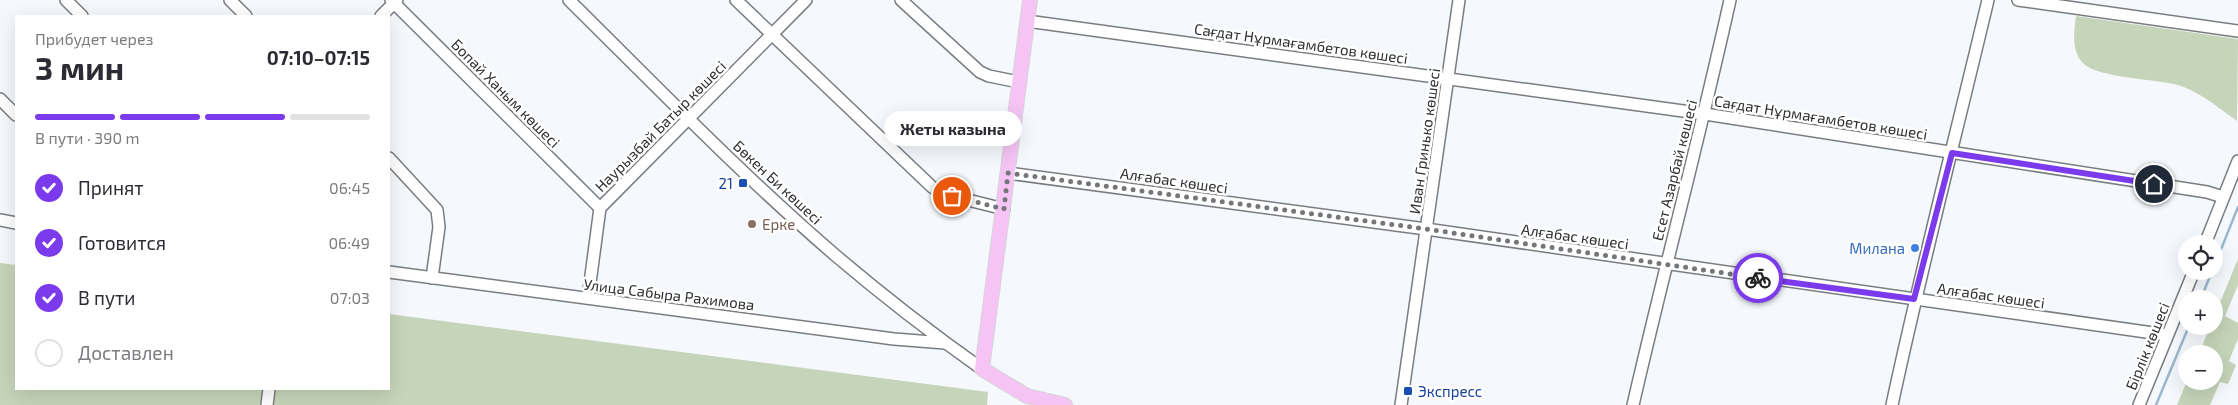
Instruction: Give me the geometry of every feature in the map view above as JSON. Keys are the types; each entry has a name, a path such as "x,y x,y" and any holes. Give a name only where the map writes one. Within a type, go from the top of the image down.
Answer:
{"main road":[{"path":"1030,0 982,369 1016,391 1034,399 1065,405"}],"street":[{"path":"66,0 81,15"},
{"path":"230,0 245,15"},
{"name":"Бөкен Би көшесі","path":"569,0 690,119 835,256 945,343 982,369"},
{"path":"736,0 937,192 1004,209"},
{"name":"Наурызбай Батыр көшесі","path":"588,298 600,208 806,0"},
{"path":"901,0 980,72 989,76 1019,82"},
{"name":"Иван Гринько көшесі","path":"1401,405 1459,0"},
{"name":"Есет Азарбай көшесі","path":"1633,405 1665,265 1705,114 1730,0"},
{"path":"1892,405 1914,299 1952,153 1988,0"},
{"path":"2018,0 2238,31"},
{"path":"383,15 394,1"},
{"name":"Бопай Ханым көшесі","path":"394,1 600,208"},
{"name":"Сағдат Нұрмағамбетов көшесі","path":"1028,21 1705,114 2199,191 2223,197"},
{"path":"0,99 15,114"},
{"path":"390,159 437,210 440,227 432,278"},
{"path":"2208,235 2238,161"},
{"name":"Алғабас көшесі","path":"1008,173 1426,229 1665,265 2167,335"},
{"path":"0,220 15,222"},
{"name":"Улица Сабыра Рахимова","path":"390,272 894,339 945,343"},
{"name":"Бірлік көшесі","path":"2139,405 2190,280"},
{"path":"267,405 269,390"}],"green space":[{"path":"2076,16 2238,39 2237,121 2202,96 2178,85 2114,75 2091,69 2080,59 2075,47"},
{"path":"2238,259 2238,285 2225,316 2238,323 2238,339 2229,361 2236,365 2228,384 2223,383 2223,345 2203,345 2206,335 2223,335 2223,295"},
{"path":"0,263 15,265 15,390 390,390 390,314 988,392 987,405 0,405"},
{"path":"2183,390 2217,390 2210,405 2177,405"}],"waterway":[{"path":"2223,244 2238,207"},
{"path":"2204,290 2208,280"},
{"path":"2156,405 2185,335"}],"way so far":[{"path":"952,196 1004,209 1008,173 1426,229 1758,278"}],"place":[{"name":"21","path":"743,183"},
{"name":"Жеты казына","path":"952,196"},
{"name":"Ерке","path":"752,224"},
{"name":"Милана","path":"1915,248"},
{"name":"Экспресс","path":"1408,391"}],"route":[{"path":"1758,278 1914,299 1952,153 2154,184"}]}
